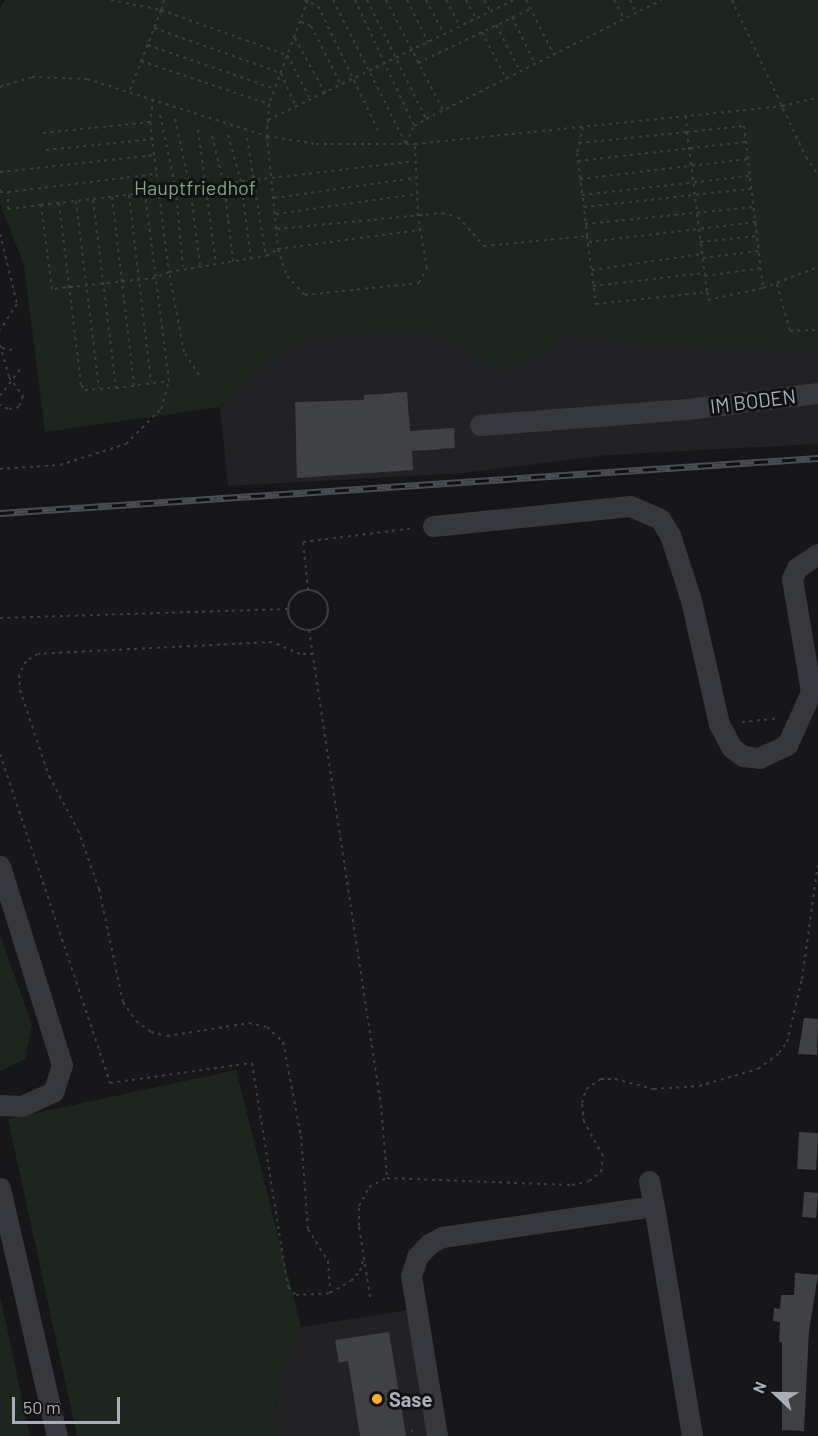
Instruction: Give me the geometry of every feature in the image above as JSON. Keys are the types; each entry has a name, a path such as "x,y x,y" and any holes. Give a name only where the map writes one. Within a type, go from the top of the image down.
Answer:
{"street":[{"name":"IM BODEN","path":"480,424 687,409 818,393"},
{"path":"433,526 630,506 660,519 670,535 691,600 719,724 732,748 743,756 759,758 787,745 811,692 792,579 797,568 818,554"},
{"path":"0,866 62,1065 53,1092 21,1106 0,1105"},
{"path":"649,1181 692,1436"},
{"path":"0,1188 57,1436"},
{"path":"436,1436 411,1276 417,1257 429,1244 442,1237 654,1206"}],"path":[{"path":"111,0 160,10 287,55 310,100"},
{"path":"130,90 164,0"},
{"path":"379,132 318,6 306,0 301,22 269,104 267,136 278,249 287,276 305,295 419,283 427,268 418,216 415,144"},
{"path":"333,0 406,144"},
{"path":"355,0 414,126"},
{"path":"368,0 426,119"},
{"path":"386,0 443,110"},
{"path":"406,0 428,42"},
{"path":"426,0 444,34"},
{"path":"446,0 460,26"},
{"path":"466,0 476,19"},
{"path":"484,0 490,12"},
{"path":"503,0 506,4"},
{"path":"268,120 514,0"},
{"path":"526,0 554,55"},
{"path":"614,0 624,19"},
{"path":"630,0 636,13"},
{"path":"406,144 414,126 426,119 662,0"},
{"path":"732,0 782,106 818,175"},
{"path":"418,63 530,9"},
{"path":"512,17 535,64"},
{"path":"301,22 311,26 341,85"},
{"path":"496,25 520,71"},
{"path":"154,28 281,74 296,107"},
{"path":"482,32 506,79"},
{"path":"295,38 325,93"},
{"path":"148,45 276,89"},
{"path":"141,61 269,104"},
{"path":"0,87 32,76 87,79 130,90 267,136 316,144 415,144 782,106 818,98"},
{"path":"153,99 150,122 154,139 158,192 169,272 184,352 199,375"},
{"path":"160,115 176,190 183,267"},
{"path":"686,116 708,300 777,284 818,267"},
{"path":"175,119 190,188 200,265"},
{"path":"43,133 150,122"},
{"path":"579,143 744,126 763,288"},
{"path":"584,127 579,143 578,161 596,304 707,292"},
{"path":"198,130 208,186 216,263"},
{"path":"228,135 241,182 250,259"},
{"path":"212,136 224,184 233,261"},
{"path":"247,138 257,180 266,256"},
{"path":"46,150 154,139"},
{"path":"578,161 746,142"},
{"path":"0,172 155,155"},
{"path":"580,179 748,159"},
{"path":"8,192 8,209 414,161"},
{"path":"0,189 0,192 8,192 156,174"},
{"path":"582,195 750,176"},
{"path":"274,198 415,178"},
{"path":"584,207 752,189"},
{"path":"0,469 60,465 126,444 161,409 169,381 145,194"},
{"path":"276,214 417,194"},
{"path":"129,195 137,280 151,382"},
{"path":"112,197 134,385"},
{"path":"93,199 116,388"},
{"path":"76,201 99,389"},
{"path":"59,203 81,386 85,390 169,381"},
{"path":"41,205 52,289 155,278 183,267 266,256 278,249 420,230"},
{"path":"585,224 754,207"},
{"path":"277,229 442,213 458,217 484,246 586,236"},
{"path":"588,242 756,222"},
{"path":"0,236 17,304 0,330"},
{"path":"700,242 757,236"},
{"path":"591,270 759,251"},
{"path":"593,286 761,268"},
{"path":"777,284 790,332 818,330"},
{"path":"1,347 13,350"},
{"path":"0,405 8,410 19,407 23,396 11,379 1,347"},
{"path":"0,396 20,369"},
{"path":"308,590 303,542 433,526"},
{"path":"308,590 321,595 328,613 321,625 309,630 297,626 288,609 292,598 308,590"},
{"path":"0,618 288,609"},
{"path":"309,630 380,1094 387,1178"},
{"path":"313,654 300,654 272,642 38,654 26,661 19,675 20,690 49,776 78,830 99,889 123,1002 136,1021 151,1032 167,1036 249,1023 267,1027 283,1042 301,1136 308,1229 328,1261 330,1293"},
{"path":"742,722 784,716"},
{"path":"0,754 110,1083 252,1063 288,1287 296,1295 330,1293 351,1281 360,1271 363,1257"},
{"path":"370,1297 363,1257 359,1206 369,1187 387,1178 572,1185 589,1182 601,1172 603,1156 584,1122 582,1103 586,1089 601,1079 615,1079 654,1089 699,1086 758,1069 787,1042 813,919 818,864"},
{"path":"412,1429 413,1436"}],"shaded area":[{"path":"429,330 502,371 553,348 561,333 660,345 818,352 818,444 608,455 463,473 228,486 220,407 270,360 310,337"},
{"path":"414,1309 435,1436 278,1436 274,1420 278,1377 301,1327"}],"green space":[{"name":"Hauptfriedhof","path":"5,0 818,0 818,352 660,345 561,333 553,348 502,371 429,330 310,337 270,360 220,407 45,432 24,265 0,203 0,8"},
{"path":"0,935 32,1025 25,1059 0,1071"},
{"path":"236,1070 301,1327 278,1377 274,1420 278,1436 77,1436 8,1119"},
{"path":"0,1296 30,1436 0,1436"}],"building":[{"path":"407,392 410,431 454,428 455,448 412,451 413,470 297,478 295,402 364,400 364,395"},
{"path":"804,1018 818,1019 817,1055 798,1054"},
{"path":"799,1132 818,1133 816,1170 797,1169"},
{"path":"804,1192 818,1193 816,1218 802,1217"},
{"path":"795,1273 818,1275 809,1331 804,1431 782,1430 782,1342 779,1342 780,1322 773,1321 774,1308 780,1309 781,1295 794,1295"},
{"name":"Sase","path":"389,1332 406,1436 360,1436 348,1361 339,1363 335,1340"}],"railway":[{"path":"0,513 818,458"}],"place":[{"name":"Sase","path":"377,1399"}]}
